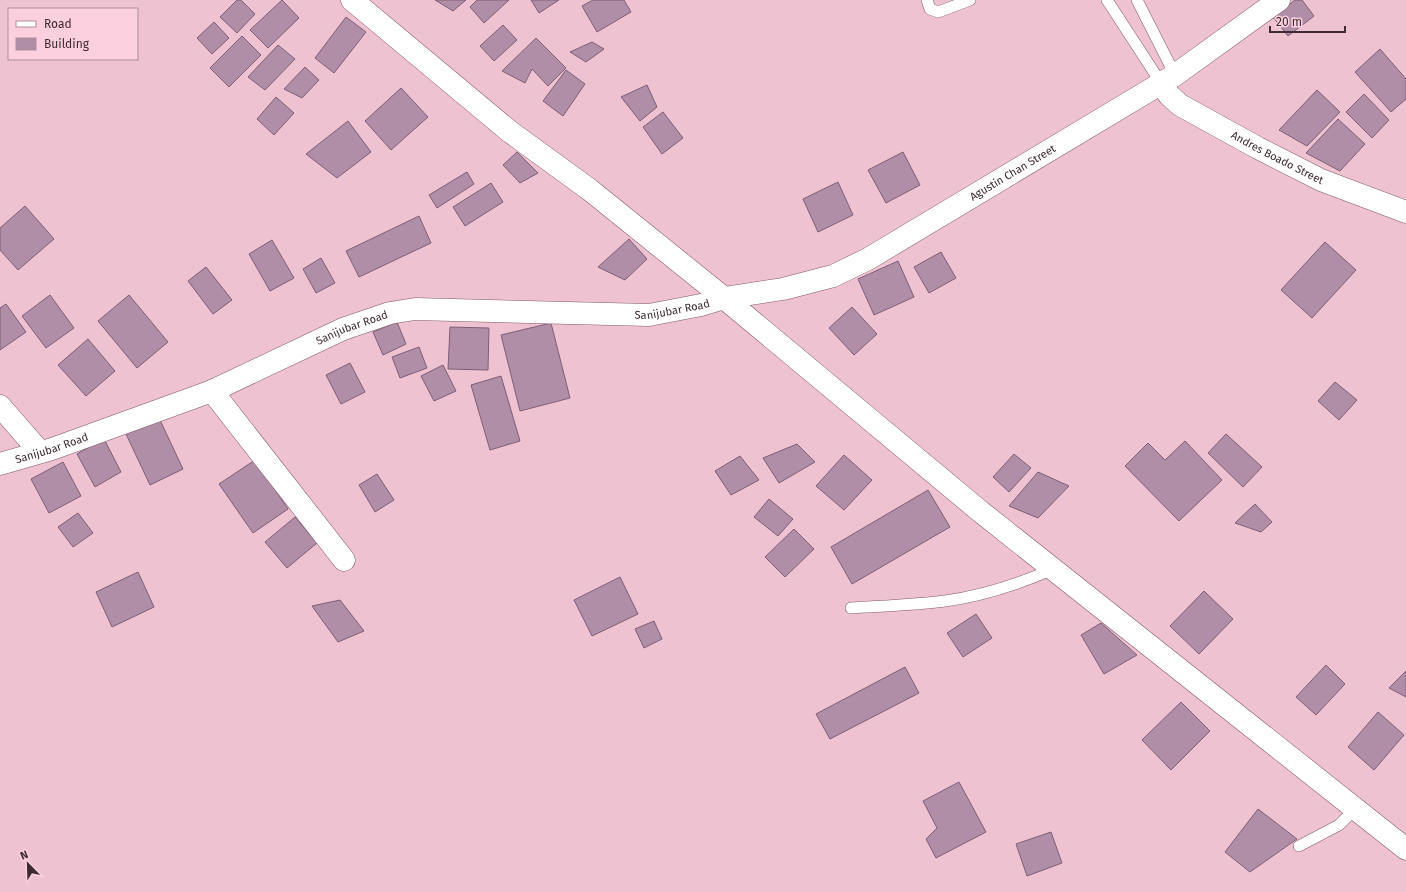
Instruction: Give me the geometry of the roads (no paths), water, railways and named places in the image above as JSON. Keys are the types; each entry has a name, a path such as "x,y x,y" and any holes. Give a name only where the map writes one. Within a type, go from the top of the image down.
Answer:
{"street":[{"path":"352,0 509,131 590,190 724,298 1053,569 1406,849"},
{"name":"Agustin Chan Street","path":"724,298 783,289 833,276 861,262 1168,79 1279,0"},
{"name":"Andres Boado Street","path":"1168,79 1169,95 1180,106 1321,180 1406,212"},
{"name":"Sanijubar Road","path":"0,464 40,452 212,391 343,329 390,313 415,309 649,315 701,306 724,298"},
{"path":"212,391 344,560"},
{"path":"0,406 40,452"}],"lane":[{"path":"926,0 930,9 938,12 970,0"},
{"path":"1107,0 1168,79"},
{"path":"1136,0 1168,79"},
{"path":"850,608 946,601 1006,587 1053,569"},
{"path":"1299,846 1339,825 1355,809"}]}
